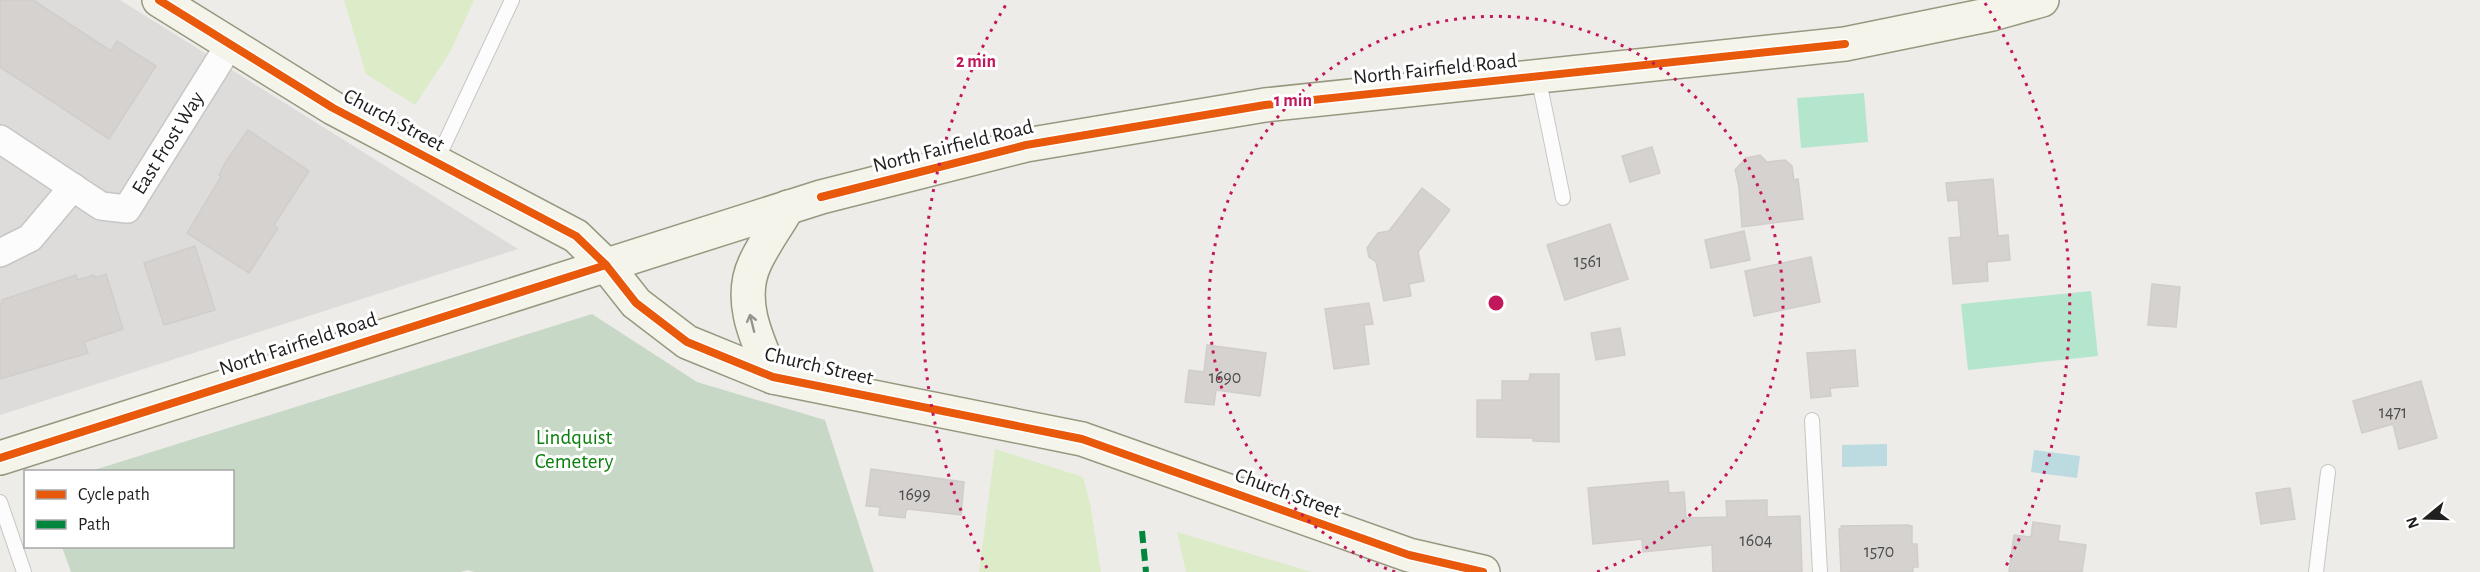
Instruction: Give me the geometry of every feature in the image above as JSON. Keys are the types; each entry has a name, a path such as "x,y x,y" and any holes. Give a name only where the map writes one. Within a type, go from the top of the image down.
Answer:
{"main road":[{"name":"Church Street","path":"159,0 333,108 576,236 606,265 636,303 687,342 773,377 1082,439 1409,555 1483,572"},
{"name":"North Fairfield Road","path":"0,458 788,207 1026,145 1265,105 1845,44 1992,14 2042,0"},
{"path":"773,377 755,334 749,309 750,287 754,264 788,207"}],"street":[{"name":"East Frost Way","path":"0,139 101,206 127,209 230,44"},
{"path":"0,253 30,238 73,187"}],"lane":[{"path":"436,162 512,0"},
{"path":"1538,76 1563,198"},
{"path":"1812,420 1820,572"},
{"path":"2316,572 2328,472"},
{"path":"0,502 24,572"}],"shaded area":[{"path":"0,0 120,0 518,249 0,415"}],"green space":[{"path":"344,0 474,0 450,52 415,105 366,74"},
{"path":"1864,93 1868,142 1801,148 1797,98"},
{"path":"2091,291 2098,356 1968,370 1961,304"},
{"name":"Lindquist Cemetery","path":"592,314 697,382 825,420 874,572 474,572 468,570 461,572 71,572 62,548 234,548 234,470 94,470"},
{"path":"995,449 1083,477 1090,503 1101,572 979,572"},
{"path":"1177,532 1312,572 1186,572"}],"water":[{"path":"1887,444 1887,466 1842,467 1842,445"},
{"path":"2034,450 2080,456 2077,478 2031,472"}],"building":[{"path":"0,0 33,0 111,51 117,41 156,66 109,139 0,67"},
{"path":"248,130 309,171 274,225 278,228 249,273 187,233 221,177 219,175 225,163"},
{"path":"1652,147 1660,173 1630,182 1622,156"},
{"path":"1760,155 1767,162 1785,160 1792,166 1794,180 1798,179 1803,219 1742,227 1739,187 1735,170 1746,158"},
{"path":"1993,179 1998,236 2008,235 2010,260 1987,262 1988,281 1953,284 1949,238 1961,237 1958,200 1948,201 1946,183"},
{"path":"1422,188 1450,210 1418,252 1424,281 1409,284 1411,296 1384,301 1376,262 1369,257 1367,248 1378,233 1389,231"},
{"path":"1610,224 1628,279 1565,300 1547,245"},
{"path":"1744,231 1750,260 1711,268 1705,240"},
{"path":"195,246 215,310 164,325 144,263"},
{"path":"1811,257 1820,302 1754,316 1745,271"},
{"path":"106,274 123,329 84,342 88,353 0,379 0,303 3,303 2,300 76,275 78,280"},
{"path":"2152,284 2180,287 2176,327 2148,325"},
{"path":"1369,303 1373,324 1364,325 1369,364 1334,369 1325,309"},
{"path":"1620,328 1625,355 1596,360 1591,333"},
{"path":"1207,345 1266,353 1260,396 1216,390 1214,405 1185,402 1189,370 1204,372"},
{"path":"1855,350 1858,386 1830,388 1831,396 1811,398 1807,353"},
{"path":"1530,374 1559,374 1559,442 1533,441 1533,438 1477,437 1477,400 1502,400 1502,381 1529,381"},
{"path":"2421,381 2437,438 2399,449 2393,424 2362,433 2353,401"},
{"path":"871,469 964,482 961,515 908,509 905,518 879,515 880,507 866,506"},
{"path":"1668,481 1669,493 1684,492 1686,518 1727,517 1726,501 1767,500 1767,517 1800,516 1802,572 1713,572 1712,545 1643,552 1642,539 1593,544 1588,488"},
{"path":"2290,488 2295,519 2261,524 2256,493"},
{"path":"2033,522 2060,526 2058,541 2086,545 2082,572 2009,572 2014,535 2031,537"},
{"path":"1841,526 1912,526 1912,544 1917,544 1918,567 1913,567 1913,572 1841,572 1839,529 1842,529"}],"marked path":[{"path":"1142,531 1146,572"}],"cycle path":[{"path":"159,0 333,108 576,236 606,265 636,303 687,342 773,377 1082,439 1409,555 1483,572"},
{"path":"821,197 1026,145 1265,105 1845,44"},
{"path":"0,458 606,265"}]}
